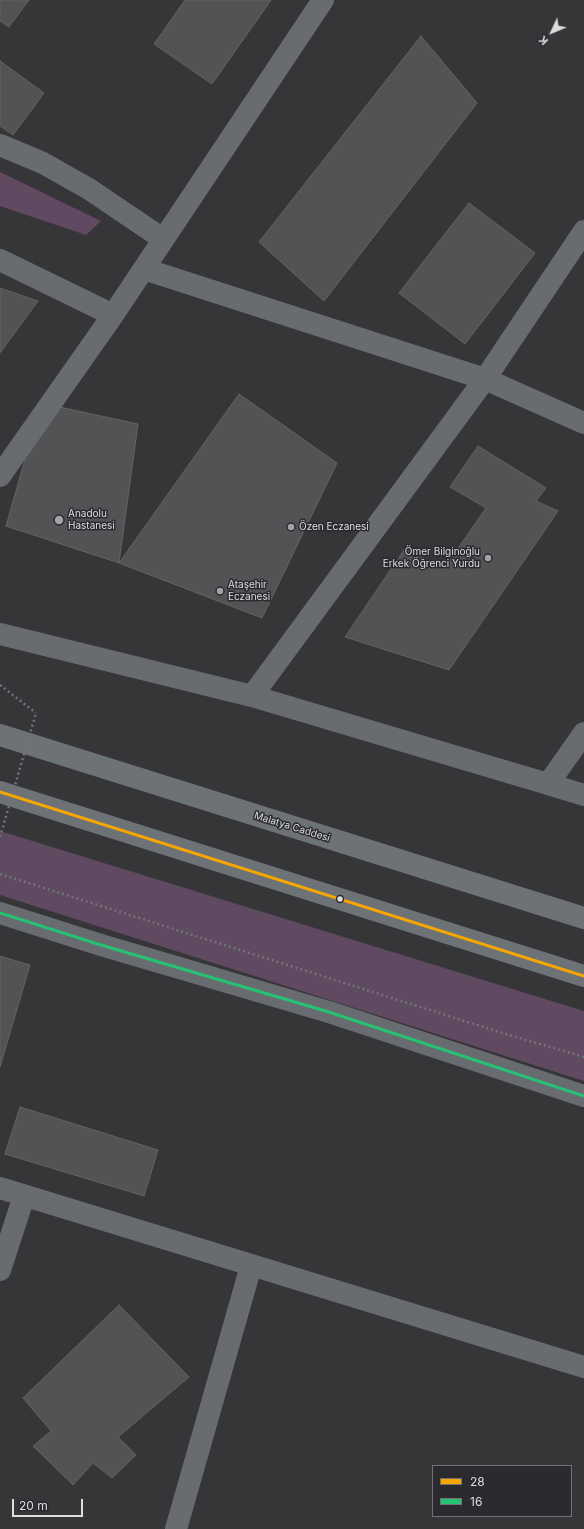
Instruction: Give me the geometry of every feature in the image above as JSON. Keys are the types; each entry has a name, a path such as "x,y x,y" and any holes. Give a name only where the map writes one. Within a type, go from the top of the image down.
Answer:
{"highway":[{"name":"Malatya Caddesi","path":"0,735 584,918"},
{"path":"0,792 584,976"}],"street":[{"path":"0,476 113,315 323,0"},
{"path":"0,145 43,163 89,189 163,239"},
{"path":"252,696 485,379 584,231"},
{"path":"0,260 113,315"},
{"path":"144,269 485,379 584,423"},
{"path":"0,634 252,696 584,794"},
{"path":"548,784 584,733"},
{"path":"0,913 101,945 329,1012 584,1096"},
{"path":"0,1188 250,1266 584,1367"},
{"path":"0,1270 24,1196"},
{"path":"176,1529 250,1266"}],"path":[{"path":"0,685 36,714 0,837"},
{"path":"0,874 496,1031 584,1057"}],"shaded area":[{"path":"0,172 101,221 86,235 0,206"},
{"path":"0,831 584,1011 584,1081 0,895"}],"building":[{"path":"0,0 29,0 9,27 0,21"},
{"path":"185,0 271,0 212,84 154,44"},
{"path":"421,36 477,103 324,301 259,242"},
{"path":"0,61 44,93 13,135 0,126"},
{"path":"469,203 535,253 465,344 399,293"},
{"path":"0,288 38,301 0,353"},
{"path":"239,394 337,463 262,618 119,563"},
{"path":"41,403 138,424 119,563 6,526"},
{"name":"Ömer Bilginoğlu Erkek Öğrenci Yurdu","path":"478,446 546,488 536,501 558,511 449,670 345,637 406,547 443,570 486,508 450,487"},
{"path":"0,956 30,965 0,1067"},
{"path":"20,1107 158,1150 144,1196 5,1154"},
{"path":"119,1305 189,1377 118,1437 136,1455 112,1478 93,1463 73,1485 33,1446 51,1431 23,1398"}],"transit line":[{"name":"28","path":"0,792 584,976"},
{"name":"16","path":"0,913 101,945 329,1012 584,1096"}],"place":[{"name":"Anadolu Hastanesi","path":"59,520"},
{"name":"Özen Eczanesi","path":"291,527"},
{"name":"Ömer Bilginoğlu Erkek Öğrenci Yurdu","path":"488,558"},
{"name":"Ataşehir Eczanesi","path":"220,591"}]}
